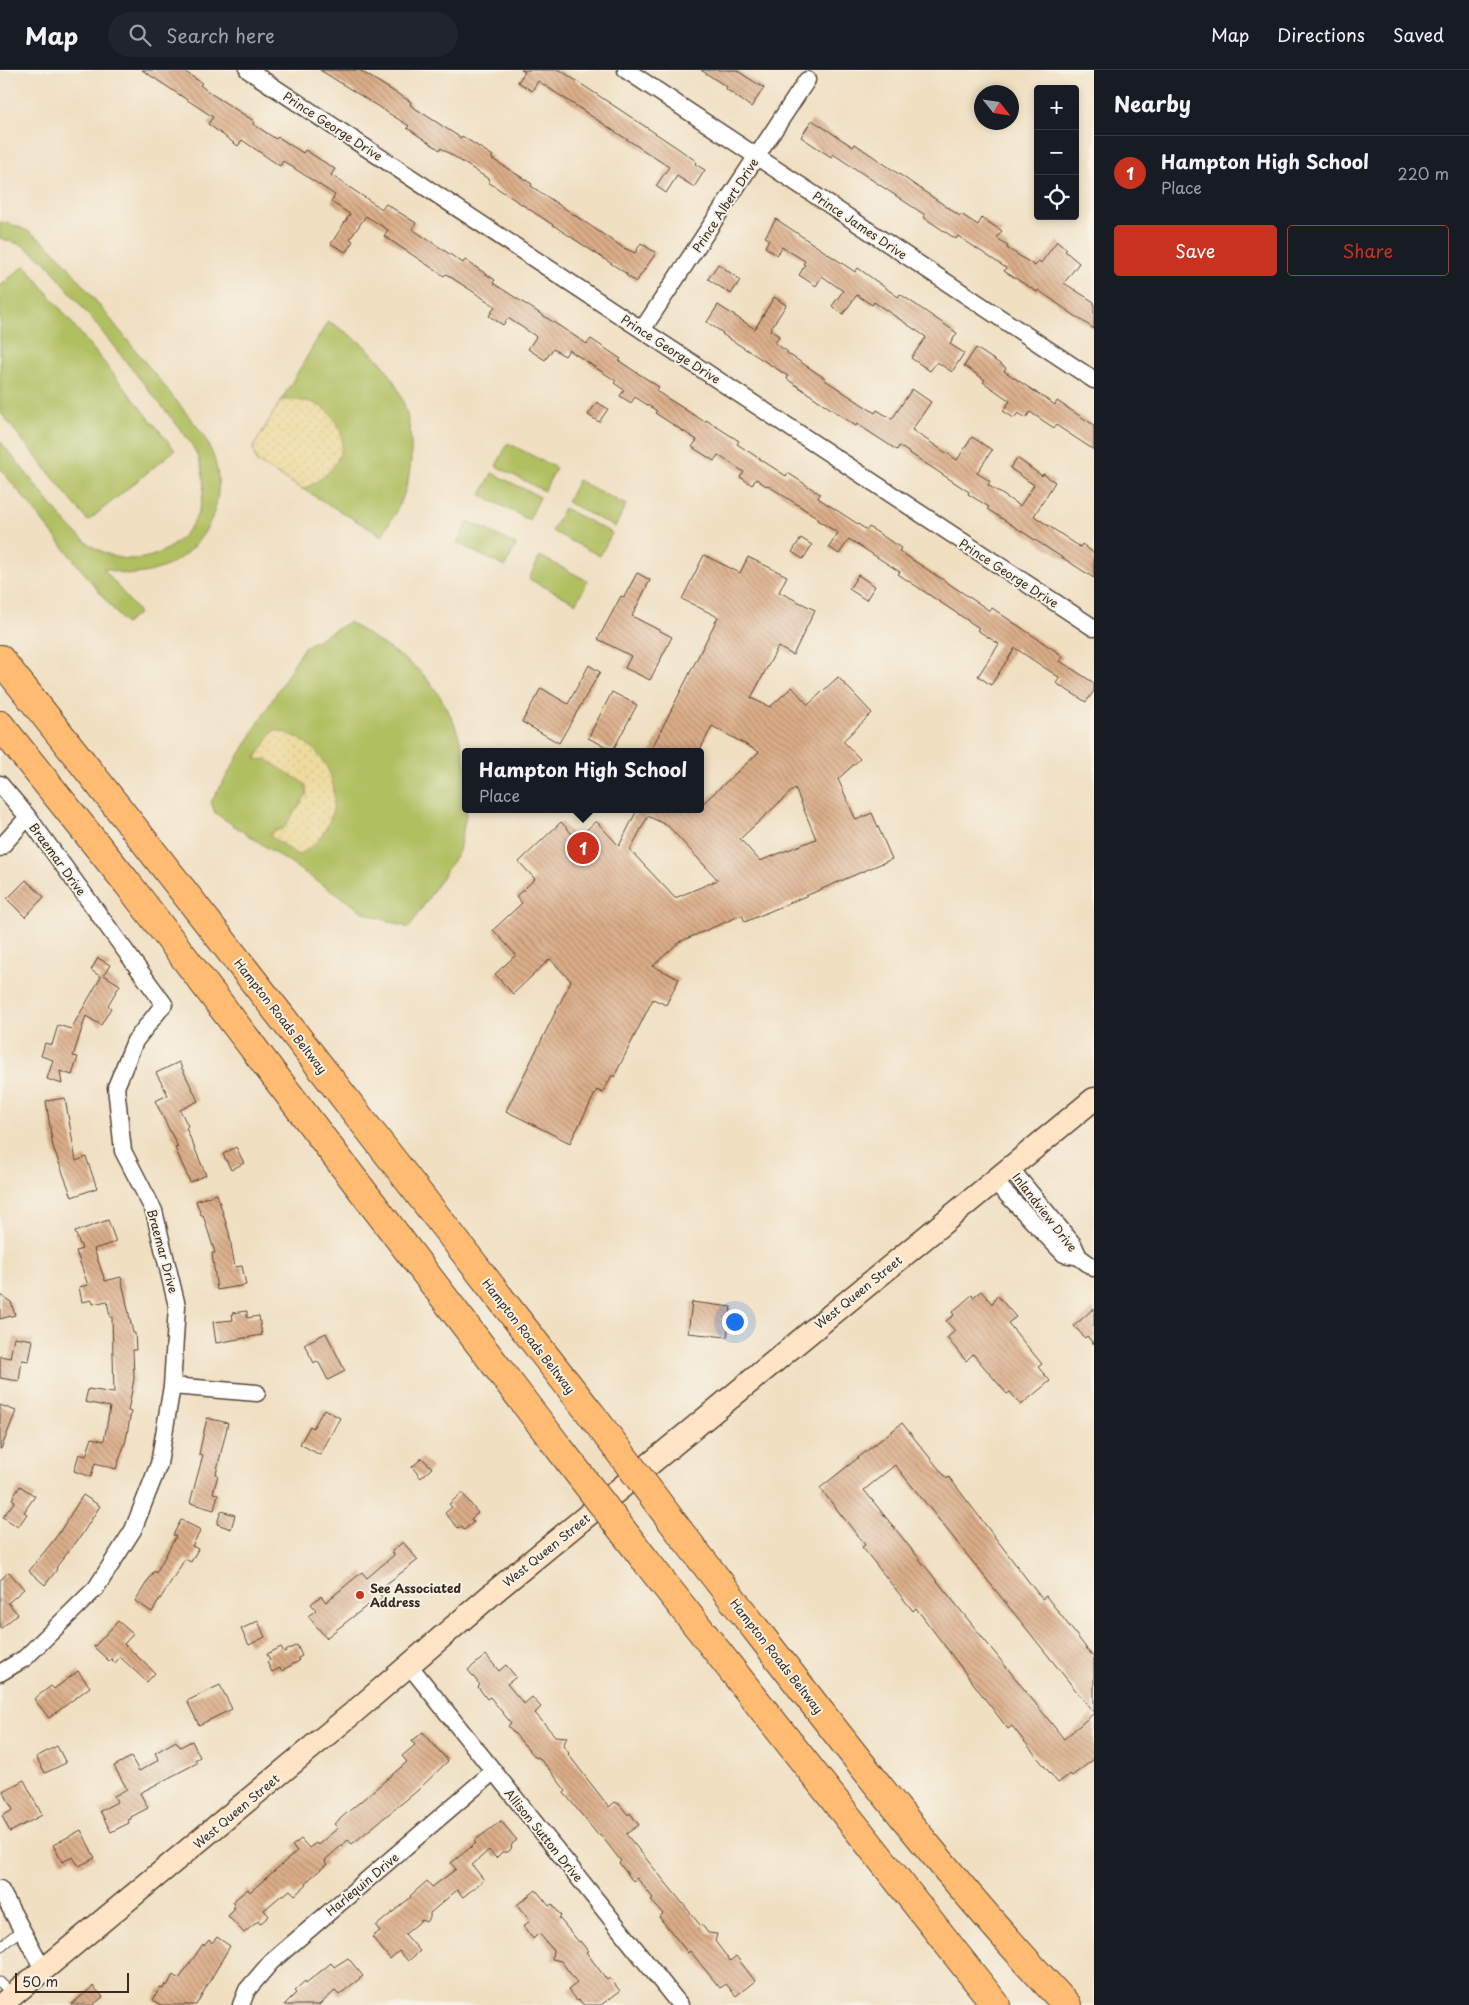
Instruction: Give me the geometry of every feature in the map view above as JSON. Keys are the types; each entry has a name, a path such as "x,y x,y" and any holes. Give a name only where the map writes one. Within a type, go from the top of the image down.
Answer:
{"highway":[{"name":"Hampton Roads Beltway","path":"0,659 151,848 408,1182 594,1418 680,1532 876,1782 991,1922 1067,2005"},
{"path":"0,725 128,884 646,1562 996,2005"}],"main road":[{"name":"West Queen Street","path":"9,1997 180,1857 506,1582 1094,1099"}],"street":[{"name":"Prince George Drive","path":"248,70 1094,628"},
{"name":"Prince James Drive","path":"626,70 1094,380"},
{"name":"Prince Albert Drive","path":"642,330 807,80"},
{"name":"Braemar Drive","path":"0,784 28,817 164,1004 135,1041 116,1087 123,1151 154,1211 177,1306 172,1386 159,1464 133,1530 96,1588 25,1658 0,1673"},
{"path":"0,848 28,817"},
{"name":"Inlandview Drive","path":"1002,1174 1064,1254 1079,1257 1094,1268"},
{"path":"172,1386 257,1393"},
{"name":"Allison Sutton Drive","path":"409,1665 680,2005"},
{"name":"Harlequin Drive","path":"241,2005 247,1990 271,1962 494,1771"},
{"path":"0,1889 43,1969"}],"lane":[{"path":"0,1948 22,1929"}],"green space":[{"path":"0,222 26,230 62,259 199,429 214,459 218,479 213,515 205,531 194,546 181,558 165,567 148,572 129,574 103,568 139,613 125,624 0,468 0,441 79,536 105,553 124,558 142,558 160,553 175,543 188,530 198,514 203,495 201,465 185,435 45,261 22,245 0,238"},
{"path":"25,265 175,450 88,521 0,412 0,286"},
{"path":"328,321 366,347 377,358 388,371 404,403 411,439 409,474 400,503 382,536 257,462 253,448"},
{"path":"508,443 556,468 544,491 496,466"},
{"path":"492,473 540,497 529,520 481,495"},
{"path":"578,480 626,505 615,527 567,502"},
{"path":"564,508 612,533 600,556 552,531"},
{"path":"469,521 516,545 505,567 457,543"},
{"path":"540,556 588,581 576,603 529,579"},
{"path":"349,622 407,661 424,676 441,698 459,737 462,748 462,813 466,813 459,851 409,928 365,913 215,813 211,802 304,647"}],"sand":[{"path":"281,400 306,401 323,407 333,417 341,433 340,453 330,471 303,489 257,462 253,448"},
{"path":"274,730 292,735 308,744 329,771 333,788 334,805 329,822 317,842 298,855 270,836 273,831 283,829 307,794 305,784 266,759 255,759"}],"building":[{"path":"142,70 182,70 202,83 200,85 210,93 254,121 253,124 276,139 278,137 303,153 305,150 335,169 331,175 382,209 386,204 416,223 412,229 463,263 465,260 495,280 493,283 587,344 591,339 621,359 619,361 659,387 656,391 739,441 737,444 786,476 788,473 820,494 818,498 867,530 869,527 901,548 899,551 990,611 992,608 1063,656 1060,661 1094,683 1094,691 1086,702 1056,683 1060,678 1015,648 991,685 978,676 999,644 977,630 979,628 898,574 900,572 849,539 839,554 829,547 838,533 767,485 756,479 752,485 740,477 744,472 718,455 714,461 692,447 697,440 655,413 657,411 635,397 631,403 620,396 624,390 614,383 616,381 569,350 565,356 553,349 545,360 528,349 536,337 534,335 508,318 503,325 489,316 495,306 446,274 444,276 384,236 388,230 366,216 350,239 353,241 346,252 331,244 350,214 331,202 335,195 283,161 280,166 242,140 238,146 208,124 213,117"},
{"path":"320,70 359,70 411,102 410,105 461,138 462,136 493,156 491,158 532,184 531,186 622,247 635,253 641,243 656,253 636,282 627,274 488,182 490,180 441,148 440,150 407,128 409,126"},
{"path":"521,70 560,70 673,145 696,161 695,164 705,170 694,187 677,176 666,193 656,186 669,167 538,81 532,91 518,82 525,72"},
{"path":"701,70 736,70 764,88 751,107 726,89 727,87"},
{"path":"812,120 853,147 855,144 960,216 961,214 978,225 982,218 1002,231 997,238 1008,246 1007,248 1035,266 1039,261 1041,263 1057,241 1079,263 1064,283 1094,302 1094,329 1038,290 1037,292 1004,271 1006,268 958,236 956,239 923,217 925,215 833,154 831,157 801,137"},
{"path":"776,219 855,272 858,268 898,297 900,294 957,333 950,344 964,353 952,372 937,362 930,371 911,358 926,337 874,302 872,305 857,295 843,314 832,306 843,291 822,276 816,286 799,275 805,265 803,264 805,261 782,247 777,255 765,247 769,239 765,237"},
{"path":"718,264 740,280 731,294 708,279"},
{"path":"774,297 786,305 770,330 779,336 775,343 825,380 875,413 877,410 892,419 912,389 931,402 912,430 957,460 972,437 992,450 977,473 990,481 988,485 1020,506 1034,485 1010,468 1017,458 1042,476 1043,474 1055,482 1034,516 1080,547 1082,544 1094,553 1094,578 987,509 989,507 968,494 969,492 899,446 897,450 857,424 856,426 787,379 788,376 722,334 707,322 718,305 755,329"},
{"path":"976,348 1006,368 1004,371 1055,405 1057,401 1094,425 1094,450 1056,425 1054,428 1030,412 1026,418 1018,413 1014,418 1003,411 1010,401 983,382 985,380 964,366"},
{"path":"597,402 608,409 599,422 588,415"},
{"path":"801,538 812,545 803,559 792,552"},
{"path":"704,555 740,573 748,557 787,576 779,592 815,610 793,655 778,647 751,698 770,707 792,687 808,705 838,677 872,713 843,741 860,759 838,779 856,820 872,813 892,859 745,922 742,915 679,942 653,966 679,979 666,1005 653,999 614,1077 612,1075 603,1093 597,1090 570,1143 506,1111 571,981 550,959 513,994 495,974 516,955 493,930 522,903 516,896 535,879 519,862 561,822 577,839 596,821 619,846 636,813 704,813 704,802 759,752 712,726 701,748 652,748 718,617 682,599","holes":["795,788 816,839 760,861 740,839","648,816 668,826 718,880 675,898 630,850"]},
{"path":"637,573 650,580 632,616 672,637 650,680 625,668 631,656 598,639 621,596 624,597"},
{"path":"858,575 875,586 866,600 849,589"},
{"path":"589,665 600,672 559,743 522,722 541,688 568,704"},
{"path":"612,692 637,705 614,748 609,748 588,738"},
{"path":"26,880 44,897 25,917 7,899"},
{"path":"98,958 110,965 104,975 120,985 108,1005 111,1008 101,1025 86,1016 73,1056 78,1057 72,1075 60,1071 62,1084 47,1079 53,1060 41,1056 45,1043 52,1045 58,1025 71,1029 101,977 91,970"},
{"path":"179,1062 198,1101 180,1110 206,1175 190,1182 175,1148 178,1147 155,1101 168,1095 156,1073"},
{"path":"65,1098 76,1161 86,1157 97,1188 72,1197 53,1147 46,1101"},
{"path":"236,1147 244,1163 231,1170 223,1154"},
{"path":"217,1194 229,1233 235,1267 242,1266 246,1285 217,1290 212,1253 215,1253 203,1215 201,1215 196,1201"},
{"path":"108,1220 116,1242 94,1249 105,1281 121,1277 133,1333 135,1333 136,1350 133,1350 134,1379 128,1411 131,1412 126,1440 116,1469 95,1463 91,1477 74,1471 79,1454 86,1456 92,1438 104,1441 110,1407 85,1402 88,1389 114,1393 112,1317 110,1317 107,1301 93,1304 92,1300 82,1302 79,1287 88,1285 76,1251 82,1249 75,1232"},
{"path":"981,1291 992,1304 997,1295 1016,1317 1008,1323 1042,1364 1038,1367 1050,1381 1021,1405 1010,1392 1007,1394 973,1354 966,1361 947,1338 955,1331 946,1321 954,1315 952,1312 972,1295 973,1297"},
{"path":"0,1295 11,1302 15,1315 0,1319"},
{"path":"692,1302 731,1307 727,1337 688,1333"},
{"path":"1094,1308 1094,1344 1087,1336 1085,1338 1074,1326"},
{"path":"247,1311 247,1318 259,1316 262,1335 216,1343 213,1322 233,1320 232,1313"},
{"path":"326,1333 345,1371 328,1380 319,1363 316,1361 314,1363 304,1344"},
{"path":"14,1337 33,1340 29,1361 22,1360 19,1381 0,1378 0,1356 10,1358"},
{"path":"0,1405 16,1411 1,1449 0,1449"},
{"path":"324,1409 340,1418 320,1455 300,1444 310,1426 313,1428"},
{"path":"207,1418 228,1423 216,1474 218,1475 213,1493 218,1494 214,1510 190,1503 203,1455 199,1454"},
{"path":"902,1423 947,1479 949,1477 1042,1599 1046,1596 1094,1658 1094,1713 1094,1759 1072,1776 1070,1774 1058,1783 1012,1726 1008,1729 916,1608 913,1611 862,1547 865,1545 820,1488","holes":["895,1465 1094,1713 1064,1739 864,1490"]},
{"path":"422,1458 432,1468 421,1478 412,1467"},
{"path":"20,1486 35,1496 24,1512 27,1514 18,1527 3,1517 15,1501 12,1499"},
{"path":"462,1493 478,1513 471,1519 474,1522 464,1530 461,1526 458,1528 445,1513 452,1507 449,1504"},
{"path":"83,1495 100,1506 81,1536 57,1566 56,1571 45,1585 29,1571 57,1536"},
{"path":"221,1511 235,1515 231,1529 217,1524"},
{"path":"181,1520 201,1530 192,1546 198,1549 191,1562 185,1559 152,1612 135,1601 154,1571 156,1573 176,1536 173,1535"},
{"path":"403,1542 418,1560 377,1591 383,1598 370,1608 368,1605 326,1638 308,1616 316,1610 311,1604 321,1596 326,1602 362,1572 367,1578 394,1555 392,1551"},
{"path":"9,1572 24,1589 8,1603 18,1614 0,1629 0,1580"},
{"path":"118,1621 133,1634 124,1644 155,1673 147,1682 120,1657 115,1663 111,1659 109,1661 94,1647"},
{"path":"258,1621 265,1637 249,1645 241,1629"},
{"path":"297,1645 302,1656 298,1658 299,1661 281,1671 280,1668 272,1672 267,1662 270,1660 267,1654 281,1647 284,1652"},
{"path":"486,1655 499,1671 506,1665 516,1677 507,1684 524,1704 532,1697 541,1707 535,1713 555,1736 567,1737 563,1746 609,1807 615,1802 628,1815 630,1813 639,1825 626,1834 701,1926 708,1933 717,1934 715,1941 730,1961 736,1956 755,1981 736,1996 726,1984 720,1988 690,1951 688,1953 659,1917 663,1914 651,1900 653,1898 637,1878 633,1881 619,1863 621,1861 600,1834 598,1835 564,1793 566,1791 549,1769 538,1757 536,1758 508,1726 511,1723 490,1697 487,1699 478,1687 480,1685 468,1670"},
{"path":"78,1671 90,1687 49,1718 34,1699 51,1686 54,1689"},
{"path":"220,1685 232,1709 199,1725 187,1701"},
{"path":"423,1732 448,1761 417,1791 352,1844 348,1840 326,1859 325,1862 327,1864 306,1882 307,1884 295,1895 290,1890 264,1910 269,1916 260,1924 258,1921 244,1933 228,1916 234,1910 233,1901 248,1889 250,1892 297,1851 292,1846 301,1839 309,1848 316,1843 318,1845 338,1828 334,1824 407,1762 402,1756 415,1745 412,1741"},
{"path":"176,1741 180,1747 192,1741 200,1757 195,1760 197,1763 140,1793 148,1808 131,1817 128,1820 129,1823 111,1832 100,1811 117,1802 114,1796 127,1789 114,1766 131,1757 139,1771 159,1760 155,1753"},
{"path":"57,1746 66,1763 45,1773 36,1757"},
{"path":"24,1780 42,1815 10,1832 2,1816 13,1810 3,1791"},
{"path":"501,1821 517,1840 512,1844 511,1849 508,1852 502,1852 496,1858 489,1850 472,1865 484,1880 463,1897 457,1890 430,1913 430,1917 426,1922 422,1920 405,1934 420,1951 408,1961 399,1951 390,1959 372,1937 380,1931 376,1926 427,1881 432,1887 456,1869 451,1863 476,1843 474,1841"},
{"path":"81,1830 95,1858 79,1866 73,1857 62,1862 53,1845"},
{"path":"536,1890 549,1906 552,1904 561,1916 559,1918 588,1951 586,1952 607,1980 610,1978 620,1991 601,2005 584,2005 579,2000 577,2001 568,1990 577,1983 561,1961 552,1959 553,1950 539,1933 533,1939 523,1926 530,1921 517,1905"},
{"path":"217,1937 230,1946 196,2005 162,2005 153,2000 160,1987 163,1989 165,1984 167,1986 173,1975 179,1979 203,1944 204,1946 209,1940 212,1943"},
{"path":"348,1958 363,1976 339,1995 335,1991 319,2005 284,2005 296,1993 294,1991 305,1981 306,1983 331,1963 334,1967"},
{"path":"93,1986 103,1997 93,2005 71,2005"}],"place":[{"name":"Hampton High School","path":"583,848"},
{"name":"See Associated Address","path":"360,1595"}]}
